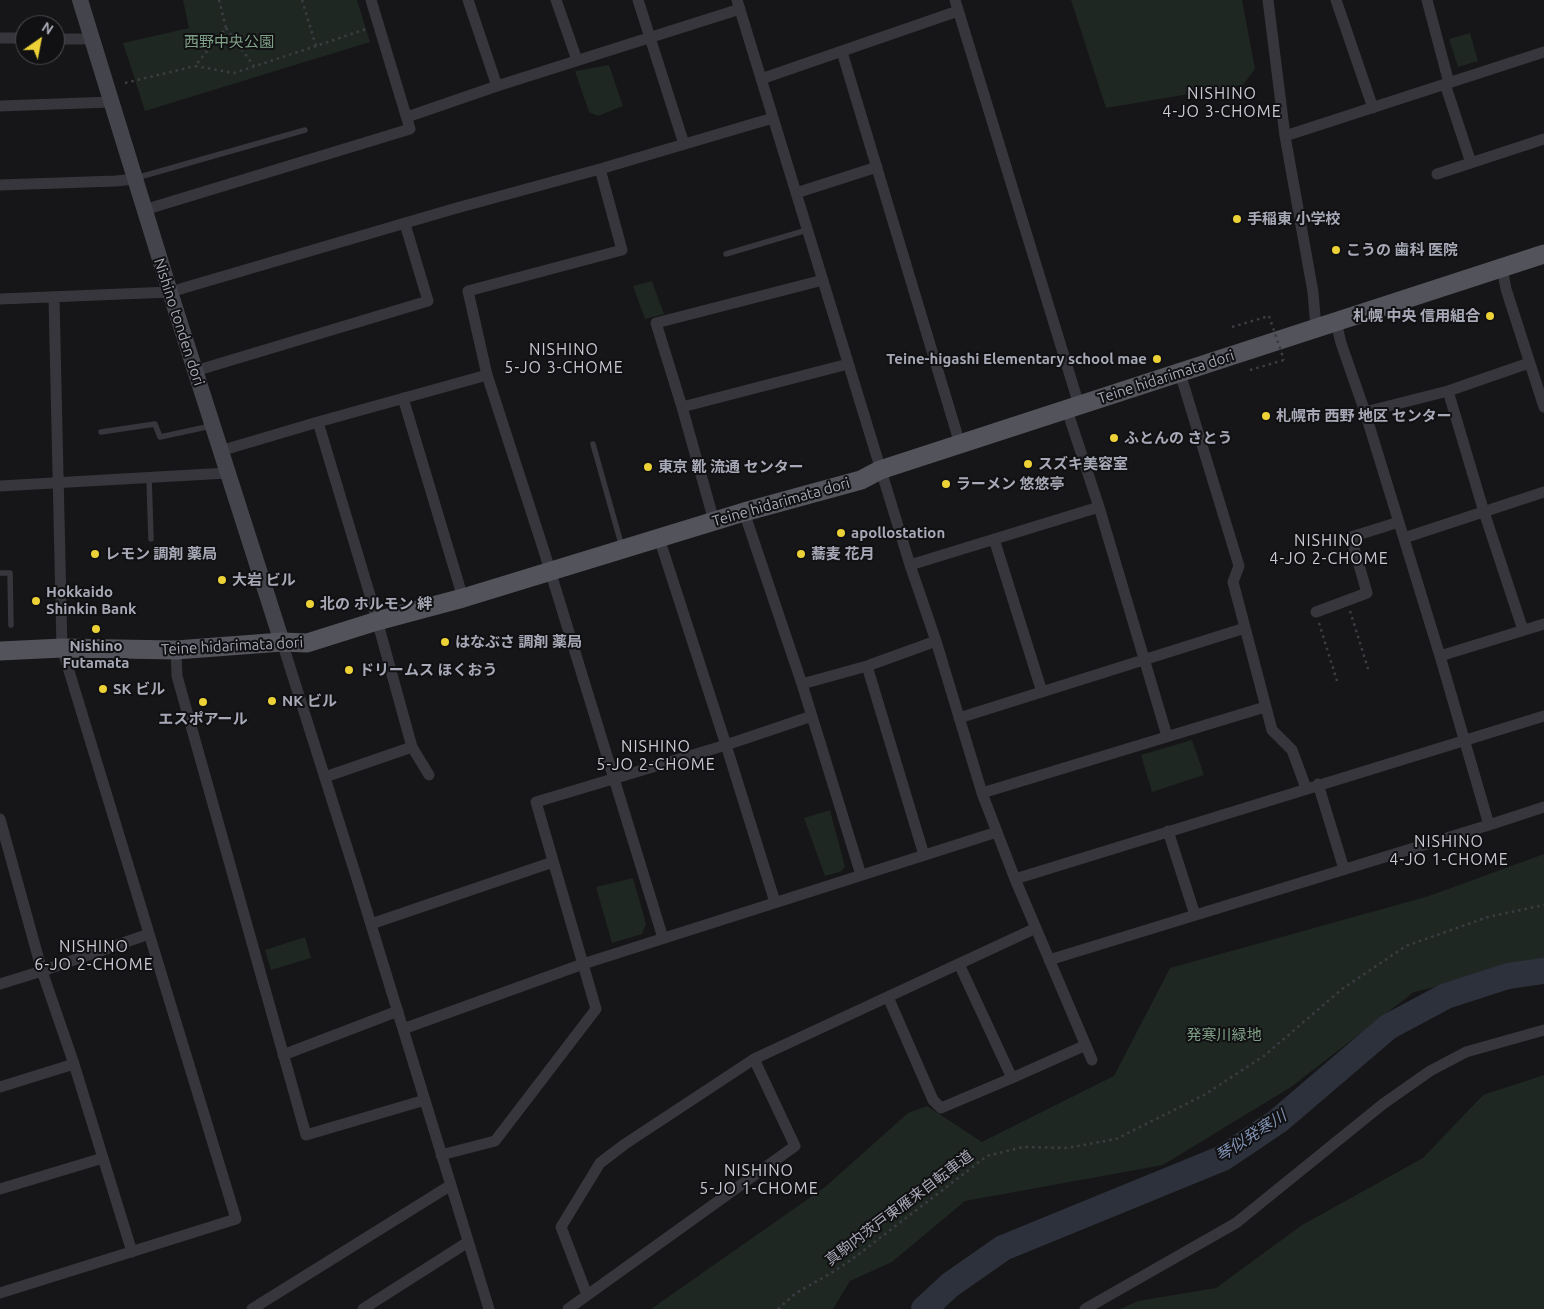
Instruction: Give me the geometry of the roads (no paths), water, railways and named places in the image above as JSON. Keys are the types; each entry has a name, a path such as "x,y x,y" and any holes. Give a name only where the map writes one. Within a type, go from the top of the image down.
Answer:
{"main road":[{"name":"Teine hidarimata dori","path":"0,651 62,648 176,650 282,642 306,643 377,621 463,598 744,512 861,480 880,470 1544,254"}],"street":[{"name":"Nishino tonden dori","path":"80,0 144,210 282,642"},
{"path":"144,210 410,129 371,0"},
{"path":"468,0 497,86"},
{"path":"556,0 578,60"},
{"path":"638,0 684,144"},
{"path":"1268,0 1285,136 1313,292 1316,328"},
{"path":"1336,0 1373,108"},
{"path":"1427,0 1447,84 1471,163"},
{"path":"406,117 650,36 740,3 761,79 880,470 936,641 982,793 1014,879 1092,1060"},
{"path":"761,79 842,52 957,6 1073,407 1099,507 1167,736"},
{"path":"0,38 15,38"},
{"path":"65,39 92,39"},
{"path":"842,52 960,444"},
{"path":"1285,136 1544,52"},
{"path":"0,106 111,102"},
{"path":"0,299 170,292 773,118"},
{"path":"1437,174 1544,139"},
{"path":"796,193 878,167"},
{"path":"600,169 622,250 468,291 487,375 664,938"},
{"path":"0,185 135,179"},
{"path":"195,371 428,301 405,224"},
{"path":"1502,268 1506,289 1544,407"},
{"path":"714,521 656,324 823,280"},
{"path":"0,1293 236,1219 62,648 54,298"},
{"path":"1336,322 1440,656 1489,825"},
{"path":"682,407 848,364"},
{"path":"1365,412 1448,391 1529,364"},
{"path":"1180,373 1239,566 1233,582 1265,707 1272,730 1292,750 1306,788"},
{"path":"220,451 487,375"},
{"path":"1448,391 1484,512 1523,630"},
{"path":"402,398 463,598"},
{"path":"318,422 412,747 429,775"},
{"path":"0,486 227,473"},
{"path":"1404,538 1544,492"},
{"path":"910,565 1099,507"},
{"path":"744,512 802,684 861,875"},
{"path":"1316,612 1367,593 1351,537 1399,522"},
{"path":"659,538 775,902"},
{"path":"994,539 1042,692"},
{"path":"1440,656 1544,624"},
{"path":"959,718 1244,628"},
{"path":"802,684 867,666 936,641"},
{"path":"282,642 490,1309"},
{"path":"176,650 177,676 306,1135 425,1100"},
{"path":"867,666 924,855"},
{"path":"982,793 1265,707"},
{"path":"441,1155 495,1141 596,1009 536,802 726,745 812,716"},
{"path":"1014,879 1544,716"},
{"path":"325,777 412,747"},
{"path":"1318,784 1344,869"},
{"path":"1049,960 1544,807"},
{"path":"0,819 42,971 74,1064 132,1252"},
{"path":"1168,831 1195,915"},
{"path":"403,1029 583,964 997,832"},
{"path":"371,924 554,862"},
{"path":"587,1295 561,1228 600,1163 625,1144 754,1059 1036,928"},
{"path":"0,984 150,934"},
{"path":"959,964 1012,1078"},
{"path":"888,997 933,1100 941,1108 1086,1045"},
{"path":"283,1055 398,1011"},
{"path":"1086,1309 1236,1223 1383,1104 1430,1071 1466,1052 1544,1030"},
{"path":"568,1309 795,1146 754,1059"},
{"path":"0,1087 74,1064"},
{"path":"0,1189 103,1158"},
{"path":"256,1308 451,1185"},
{"path":"363,1309 378,1304 468,1242"}],"lane":[{"path":"135,179 305,130"},
{"path":"726,254 807,230"},
{"path":"102,432 155,424 160,437 212,425"},
{"path":"593,444 623,549"},
{"path":"149,477 151,539"},
{"path":"0,574 10,573 11,625"}],"waterway":[{"name":"琴似発寒川","path":"924,1309 950,1285 1003,1248 1223,1158 1278,1121 1388,1027 1446,996 1508,976 1544,971"}],"place":[{"name":"手稲東 小学校","path":"1237,219"},
{"name":"こうの 歯科 医院","path":"1336,250"},
{"name":"札幌 中央 信用組合","path":"1490,316"},
{"name":"Teine-higashi Elementary school mae","path":"1157,359"},
{"name":"札幌市 西野 地区 センター","path":"1266,416"},
{"name":"ふとんの さとう","path":"1114,438"},
{"name":"スズキ美容室","path":"1028,464"},
{"name":"東京 靴 流通 センター","path":"648,467"},
{"name":"ラーメン 悠悠亭","path":"946,484"},
{"name":"apollostation","path":"841,533"},
{"name":"レモン 調剤 薬局","path":"95,554"},
{"name":"蕎麦 花月","path":"801,554"},
{"name":"大岩 ビル","path":"222,580"},
{"name":"Hokkaido Shinkin Bank","path":"36,601"},
{"name":"北の ホルモン 絆","path":"310,604"},
{"name":"Nishino Futamata","path":"96,629"},
{"name":"はなぶさ 調剤 薬局","path":"445,642"},
{"name":"ドリームス ほくおう","path":"349,670"},
{"name":"SK ビル","path":"103,689"},
{"name":"NK ビル","path":"272,701"},
{"name":"エスポアール","path":"203,702"}],"district":[{"name":"NISHINO 4-JO 3-CHOME","path":"1222,103"},
{"name":"NISHINO 5-JO 3-CHOME","path":"564,359"},
{"name":"NISHINO 4-JO 2-CHOME","path":"1329,550"},
{"name":"NISHINO 5-JO 2-CHOME","path":"656,756"},
{"name":"NISHINO 4-JO 1-CHOME","path":"1449,851"},
{"name":"NISHINO 6-JO 2-CHOME","path":"94,956"},
{"name":"NISHINO 5-JO 1-CHOME","path":"759,1180"}],"park label":[{"name":"西野中央公園","path":"229,42"},
{"name":"発寒川緑地","path":"1224,1035"}]}
